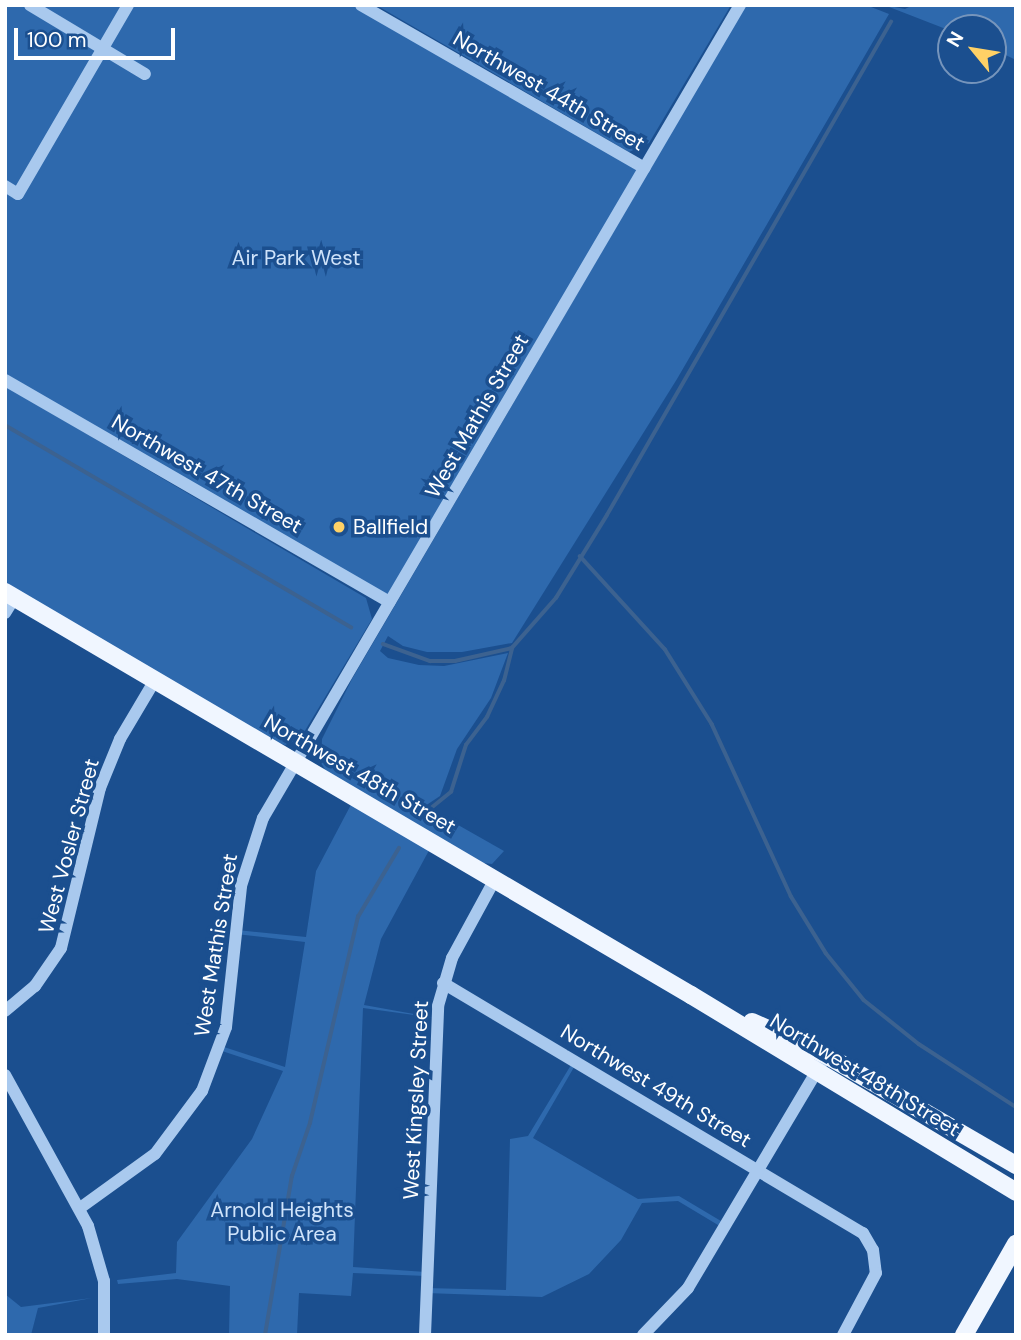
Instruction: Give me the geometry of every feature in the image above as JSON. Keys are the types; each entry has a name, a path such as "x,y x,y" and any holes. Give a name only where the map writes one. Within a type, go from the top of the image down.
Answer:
{"main road":[{"name":"Northwest 48th Street","path":"10,594 691,995 1016,1192"},
{"name":"Northwest 48th Street","path":"691,995 826,1055 1016,1165"},
{"path":"964,1335 1016,1244"}],"street":[{"path":"30,5 145,74"},
{"path":"5,186 18,194 128,5"},
{"name":"Northwest 44th Street","path":"362,5 644,168"},
{"name":"West Mathis Street","path":"80,1208 155,1154 202,1091 228,1017 247,860 263,818 740,5"},
{"name":"Northwest 47th Street","path":"5,380 390,602"},
{"path":"5,613 10,594"},
{"name":"West Vosler Street","path":"5,1011 35,986 61,948 100,788 120,739 155,680"},
{"name":"West Kingsley Street","path":"425,1335 432,1069 443,983 463,933 495,879"},
{"name":"Northwest 49th Street","path":"443,983 848,1222 869,1241 876,1272 844,1335"},
{"path":"643,1335 688,1288 826,1055"},
{"path":"5,1075 80,1208 102,1266 104,1335"}],"green space":[{"name":"Air Park West","path":"5,5 361,5 644,168 390,602 5,380"},
{"path":"376,5 731,5 649,143 629,152"},
{"path":"746,5 866,5 889,14 677,379 512,643 462,652 427,652 403,646 388,636 380,651 388,658 419,665 444,666 508,653 491,698 457,749 440,796 416,812 424,820 437,813 504,851 492,864 483,863 326,771 321,763 322,739 352,679"},
{"path":"884,5 905,9 913,5 1016,5 1016,60 1007,56 1007,14 937,14 937,26"},
{"path":"5,386 366,598 372,619 300,739 285,745 273,741 5,583"},
{"name":"Arnold Heights Public Area","path":"355,797 433,843 381,939 364,1005 436,1018 363,1008 353,1267 426,1272 426,1276 353,1273 351,1296 299,1293 297,1335 229,1335 230,1286 177,1279 118,1284 117,1280 176,1273 177,1242 252,1139 283,1071 219,1050 221,1046 285,1067 305,942 236,934 237,930 306,937 316,871"},
{"path":"574,1060 577,1062 533,1138 638,1199 679,1196 726,1224 723,1228 678,1201 642,1203 621,1240 589,1274 542,1297 426,1293 426,1288 506,1290 510,1139 528,1136"},
{"path":"5,1294 21,1307 92,1298 38,1308 31,1335 5,1335"}],"waterway":[{"path":"420,817 451,792 466,745 487,717 504,681 512,648 556,598 607,515 891,22"},
{"path":"5,425 351,627"},
{"path":"580,556 665,649 712,724 791,896 826,953 864,1000 919,1044 1016,1107"},
{"path":"383,644 430,661 455,661 512,648"},
{"path":"265,1335 292,1176 310,1123 358,917 399,848"}],"place":[{"name":"Ballfield","path":"339,527"}]}
